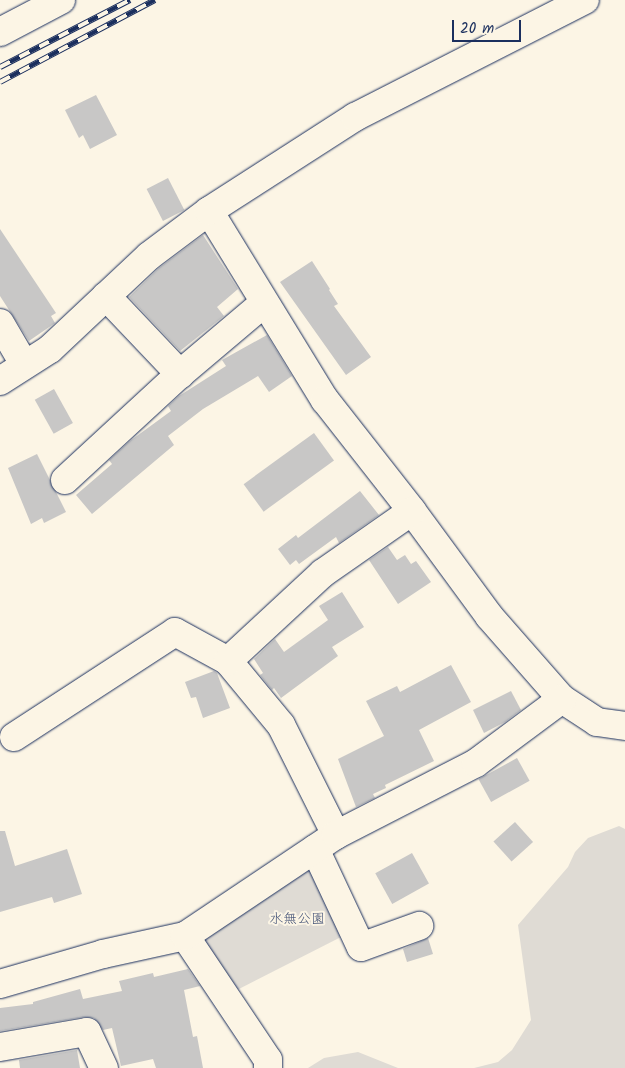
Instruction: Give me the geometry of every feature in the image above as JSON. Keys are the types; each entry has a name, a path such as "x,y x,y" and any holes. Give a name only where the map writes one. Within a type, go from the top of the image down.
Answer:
{"street":[{"path":"0,32 62,0"},
{"path":"0,381 50,349 149,256 209,211 355,117 585,0"},
{"path":"209,211 325,400 412,510 489,616 562,699 597,722 625,726"},
{"path":"106,296 180,374"},
{"path":"65,480 180,374 264,303"},
{"path":"0,323 24,364"},
{"path":"228,661 323,573 412,510"},
{"path":"14,737 175,632 228,661 281,725 326,842 362,947 419,926"},
{"path":"0,984 103,954 184,936 326,842 476,763 562,699"},
{"path":"184,936 268,1064"},
{"path":"0,1047 87,1032 104,1068"}],"green space":[{"path":"619,826 625,829 625,1068 474,1068 498,1062 512,1050 531,1020 518,925 568,867 575,852 588,838"},
{"name":"水無公園","path":"308,868 319,873 341,937 235,991 200,940"},
{"path":"358,1052 398,1068 308,1068 324,1058"}],"building":[{"path":"96,95 117,135 90,149 83,135 79,138 65,110"},
{"path":"168,178 184,210 163,221 147,189"},
{"path":"0,229 56,313 51,316 55,323 29,341 0,296"},
{"path":"203,235 238,289 217,307 224,316 180,351 129,297 159,268"},
{"path":"312,261 338,304 334,306 371,357 346,375 280,282"},
{"path":"267,335 292,376 269,392 258,376 203,409 168,436 174,445 92,514 76,495 112,464 109,460 130,441 171,411 168,406 179,396 226,366 222,360"},
{"path":"54,389 73,423 54,434 35,400"},
{"path":"314,433 334,461 264,512 244,484"},
{"path":"37,454 66,512 44,523 42,518 31,524 8,468"},
{"path":"360,491 379,515 339,543 336,537 299,564 296,560 290,565 278,549 296,535 298,538"},
{"path":"388,547 397,560 405,555 411,564 416,561 431,582 398,604 369,560"},
{"path":"342,592 364,627 332,647 338,656 281,698 274,688 272,690 260,675 263,673 254,659 275,639 284,652 328,620 319,606"},
{"path":"451,665 471,702 419,730 434,761 385,785 386,788 373,794 375,798 356,807 338,759 384,736 366,701 397,686 400,692"},
{"path":"214,671 217,673 230,708 203,718 196,697 191,698 185,682"},
{"path":"511,691 521,710 505,722 484,733 473,710"},
{"path":"517,758 530,781 491,802 479,779"},
{"path":"515,822 533,842 512,861 493,841"},
{"path":"0,831 5,831 15,866 67,849 82,894 54,903 52,897 0,912"},
{"path":"412,853 429,884 392,904 375,873"},
{"path":"428,938 433,954 407,962 403,949"},
{"path":"188,969 200,986 184,990 193,1037 197,1036 203,1068 156,1068 153,1059 121,1066 112,1028 103,1030 94,1018 84,1017 0,1031 0,1008 33,1004 33,1002 80,989 83,999 122,991 119,981 153,973 154,977"},
{"path":"77,1050 80,1068 20,1068 19,1060"}],"railway":[{"path":"0,67 130,0"},
{"path":"0,82 155,0"}]}
